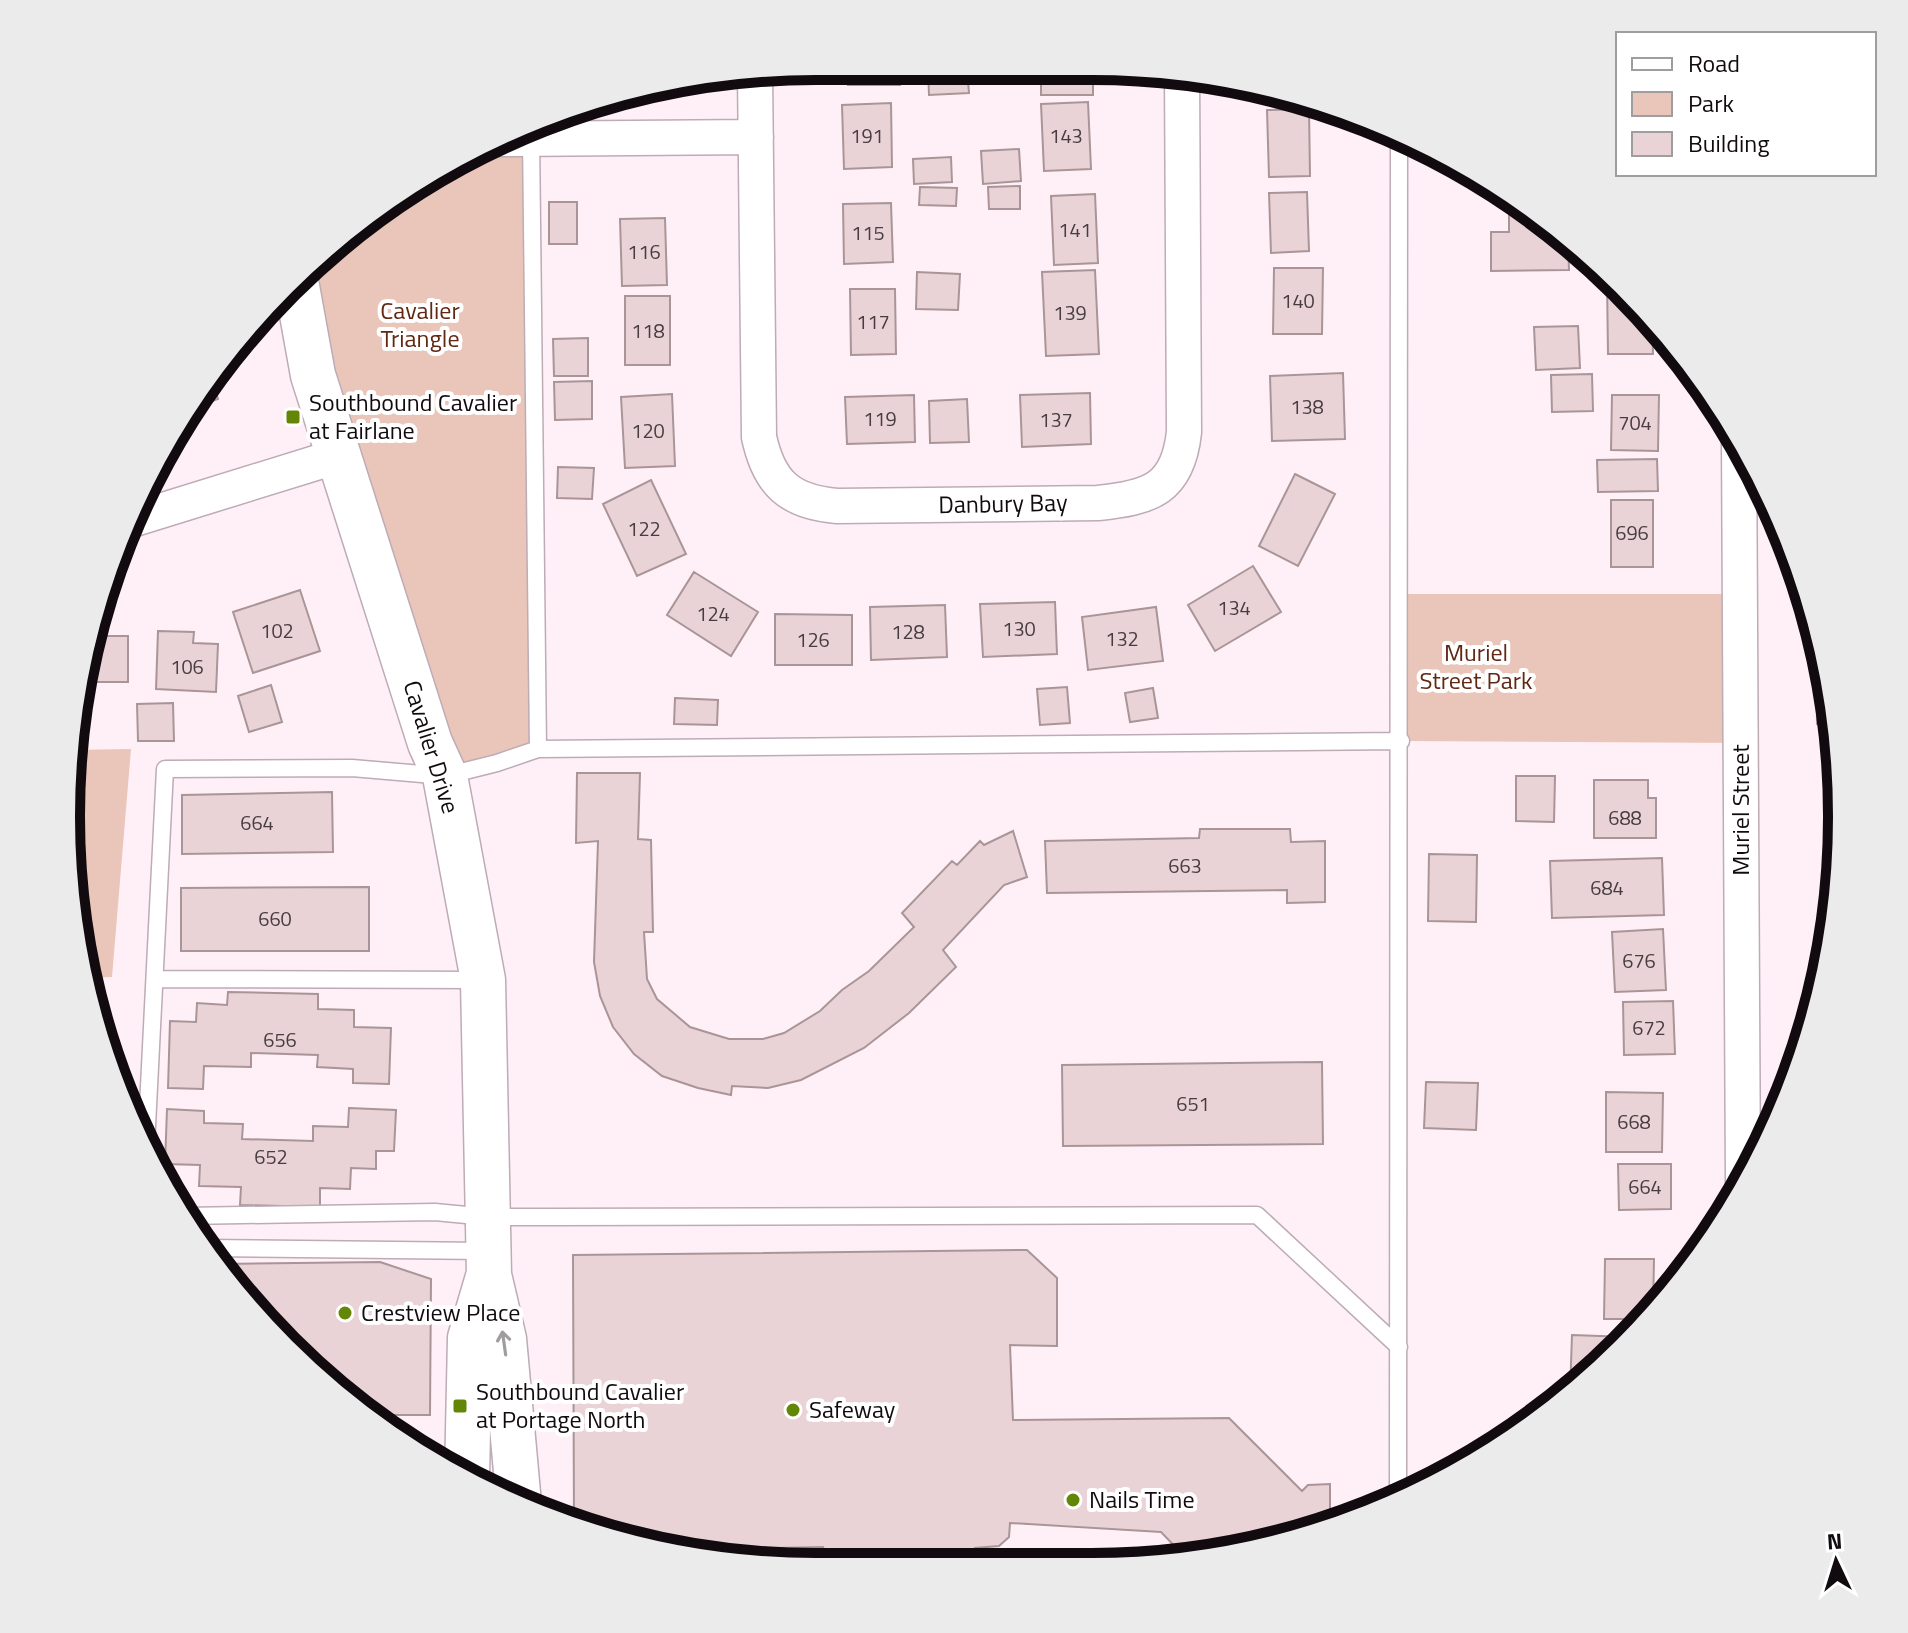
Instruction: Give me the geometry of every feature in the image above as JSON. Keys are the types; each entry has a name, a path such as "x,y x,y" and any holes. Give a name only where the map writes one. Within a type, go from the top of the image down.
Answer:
{"street":[{"name":"Danbury Bay","path":"755,83 759,437 768,467 784,489 816,504 837,506 1098,503 1132,500 1167,480 1178,466 1182,447 1182,86"},
{"path":"545,132 756,137"},
{"name":"Cavalier Drive","path":"298,294 313,375 430,743 445,776 483,980 488,1248 504,1339 518,1489"},
{"path":"145,516 338,456"},
{"name":"Muriel Street","path":"1739,467 1743,1159"},
{"name":"Cavalier Drive","path":"467,1464 470,1338 488,1248"}],"lane":[{"path":"531,138 538,749"},
{"path":"1398,1486 1399,148"},
{"path":"147,1123 165,769 352,768 380,773 445,776 538,749 1401,741"},
{"path":"155,979 483,980"},
{"path":"198,1216 435,1212 488,1248"},
{"path":"220,1248 488,1248 1257,1215 1399,1347"}],"green space":[{"name":"Cavalier Triangle","path":"530,138 538,749 445,776 300,293 368,232 407,204 491,156"},
{"name":"Muriel Street Park","path":"1400,594 1740,594 1740,743 1401,741"},
{"path":"131,749 112,977 98,978 86,913 80,816 84,750"}],"building":[{"path":"848,80 900,80 900,85 848,85"},
{"path":"928,80 968,80 969,93 929,95"},
{"path":"1041,80 1093,80 1093,95 1041,95"},
{"path":"1088,102 1091,169 1044,171 1041,104"},
{"path":"891,103 892,167 844,169 842,105"},
{"path":"1296,109 1309,113 1310,176 1269,177 1267,110"},
{"path":"1019,149 1021,181 983,184 981,151"},
{"path":"951,157 952,182 914,184 913,159"},
{"path":"1020,186 1020,209 989,209 988,187"},
{"path":"920,187 957,188 956,206 919,205"},
{"path":"1307,192 1309,251 1271,253 1269,193"},
{"path":"1095,194 1098,263 1054,265 1051,196"},
{"path":"549,202 577,202 577,244 549,244"},
{"path":"891,203 893,262 844,264 843,204"},
{"path":"1509,214 1515,214 1569,256 1569,270 1491,271 1491,232 1509,232"},
{"path":"665,218 667,285 622,286 620,219"},
{"path":"1274,268 1323,268 1322,334 1273,334"},
{"path":"1095,270 1099,354 1046,356 1042,272"},
{"path":"917,272 960,274 958,310 916,309"},
{"path":"850,289 895,289 896,354 851,355"},
{"path":"1607,291 1653,340 1653,354 1608,354"},
{"path":"625,296 670,296 670,365 625,365"},
{"path":"1578,326 1580,368 1536,370 1534,327"},
{"path":"588,338 588,376 554,376 553,339"},
{"path":"1343,373 1345,439 1272,441 1270,376"},
{"path":"1592,374 1593,411 1552,412 1551,375"},
{"path":"592,381 592,419 555,420 554,382"},
{"path":"215,391 218,399 207,403"},
{"path":"1090,393 1091,444 1022,447 1020,395"},
{"path":"672,394 675,466 625,468 621,397"},
{"path":"914,395 915,442 847,444 845,397"},
{"path":"1612,395 1659,395 1658,451 1611,450"},
{"path":"967,399 969,442 930,443 929,401"},
{"path":"1657,459 1658,491 1598,492 1597,460"},
{"path":"558,467 594,468 592,499 557,498"},
{"path":"1295,474 1335,494 1298,566 1259,546"},
{"path":"651,480 686,554 637,576 603,504"},
{"path":"1611,500 1653,500 1653,567 1611,567"},
{"path":"1253,566 1281,612 1215,651 1188,605"},
{"path":"694,572 758,612 731,656 667,615"},
{"path":"300,590 320,651 253,673 233,612"},
{"path":"1055,602 1057,654 983,657 980,604"},
{"path":"945,605 947,657 871,660 870,607"},
{"path":"1156,607 1163,661 1088,670 1082,617"},
{"path":"775,614 852,615 852,665 775,665"},
{"path":"158,631 194,632 193,643 218,644 216,692 156,689"},
{"path":"103,636 128,636 128,682 92,682"},
{"path":"271,685 282,722 249,732 238,696"},
{"path":"1067,687 1070,723 1040,725 1037,689"},
{"path":"1153,688 1158,718 1130,722 1125,693"},
{"path":"1817,688 1822,724 1817,724"},
{"path":"675,698 718,700 717,725 674,724"},
{"path":"173,703 174,741 138,741 137,704"},
{"path":"577,773 640,773 638,839 651,840 653,932 644,932 647,979 657,999 690,1027 729,1039 763,1039 784,1033 820,1011 869,971 914,927 902,913 952,861 957,865 980,841 984,845 1013,831 1027,877 1004,885 943,950 956,967 909,1013 864,1048 801,1080 768,1088 732,1086 731,1095 698,1088 662,1076 634,1054 613,1027 600,996 594,962 598,841 576,843"},
{"path":"1516,776 1555,776 1554,822 1516,821"},
{"path":"1594,780 1648,780 1648,798 1656,798 1656,838 1594,838"},
{"path":"332,792 333,852 182,854 182,795"},
{"path":"1824,794 1827,794 1827,834 1824,834"},
{"path":"1200,829 1290,829 1291,842 1325,841 1325,902 1287,903 1287,890 1047,893 1045,841 1199,838"},
{"path":"1429,854 1477,855 1476,922 1428,921"},
{"path":"1662,858 1664,915 1552,918 1550,861"},
{"path":"369,887 369,951 181,951 181,888"},
{"path":"1663,929 1666,990 1615,992 1612,932"},
{"path":"228,992 318,994 318,1009 354,1010 354,1027 391,1028 389,1084 353,1083 353,1069 317,1067 318,1055 251,1053 251,1067 204,1066 203,1089 168,1088 170,1021 196,1022 197,1003 227,1005"},
{"path":"1673,1001 1675,1054 1624,1055 1623,1002"},
{"path":"1322,1062 1323,1144 1063,1146 1062,1065"},
{"path":"1426,1082 1478,1083 1476,1130 1424,1128"},
{"path":"1606,1092 1663,1093 1662,1152 1606,1152"},
{"path":"349,1108 396,1110 394,1151 376,1151 376,1169 351,1168 350,1189 320,1188 320,1207 240,1205 241,1187 199,1186 200,1165 168,1164 165,1159 167,1109 204,1111 204,1123 243,1124 242,1139 313,1141 313,1126 348,1127"},
{"path":"1618,1164 1671,1164 1671,1209 1619,1210"},
{"path":"1027,1250 1057,1278 1057,1346 1010,1345 1013,1420 1229,1418 1302,1491 1308,1485 1330,1484 1330,1513 1235,1539 1176,1548 1161,1532 1010,1523 1009,1537 999,1546 975,1548 974,1553 825,1553 823,1547 720,1547 626,1528 580,1514 574,1512 573,1255"},
{"path":"1605,1259 1654,1259 1653,1292 1629,1319 1604,1319"},
{"name":"Crestview Place","path":"380,1262 431,1279 430,1415 388,1415 368,1401 296,1337 231,1264"},
{"path":"1572,1335 1612,1336 1577,1370 1571,1375"}],"place":[{"name":"Southbound Cavalier at Fairlane","path":"293,417"},
{"name":"Crestview Place","path":"345,1313"},
{"name":"Southbound Cavalier at Portage North","path":"460,1406"},
{"name":"Safeway","path":"793,1410"},
{"name":"Nails Time","path":"1073,1500"}]}
